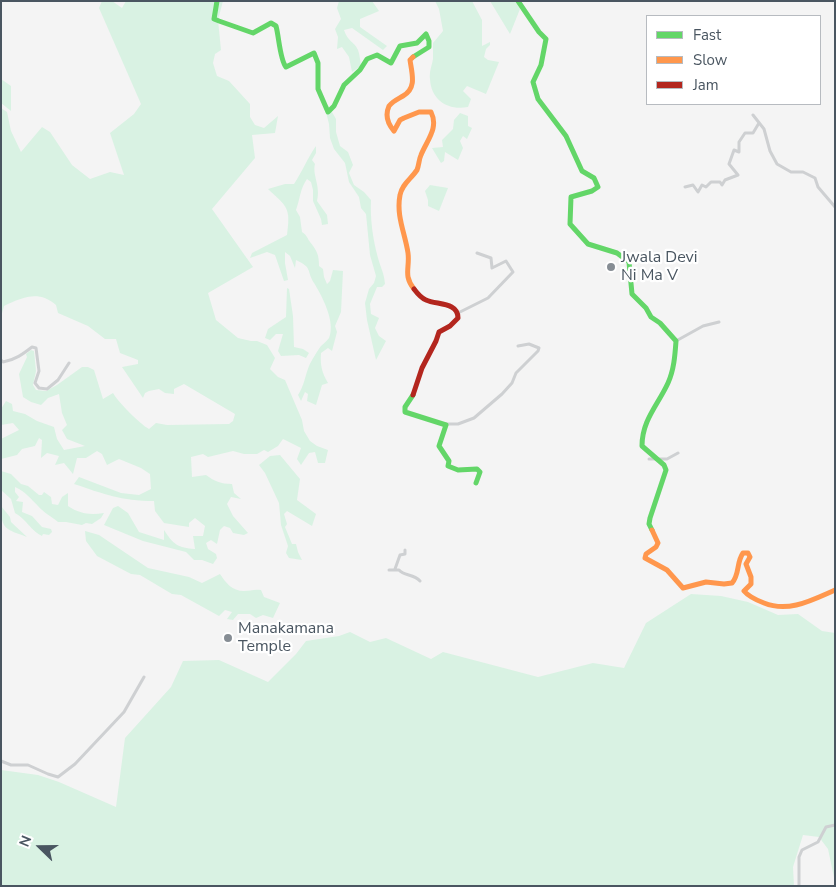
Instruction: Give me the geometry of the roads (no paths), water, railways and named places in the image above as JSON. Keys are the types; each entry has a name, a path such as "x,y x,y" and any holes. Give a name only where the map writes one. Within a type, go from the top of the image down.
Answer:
{"street":[{"path":"217,1 214,19 222,24 239,27 253,33 271,23 276,26 282,50 280,56 286,68 314,53 317,58 319,76 317,81 324,106 328,112 336,104 342,86 364,68 367,59 377,55 391,63 400,46 417,43 426,34 429,47 410,60 413,78 412,87 408,92 392,102 388,108 387,118 390,127 394,131 400,120 406,117 426,111 434,115 434,128 431,137 421,155 417,169 400,194 398,207 408,254 406,275 412,288 425,300 453,307 458,313 458,318 450,326 439,332 437,342 432,347 422,369 413,398 405,407 406,412 445,424 458,424 474,418 502,394 512,383 516,373 539,348 529,344 518,346"},
{"path":"518,1 546,39 541,65 533,82 538,99 566,136 582,171 594,178 598,187 595,190 571,197 570,224 588,244 617,253 628,262 632,294 646,308 651,317 660,322 676,341 669,382 646,418 641,437 642,446 664,465 666,470 652,509 649,524 658,543 656,547 646,554 645,558 658,563 674,576 680,586 688,588 704,582 729,585 737,575 738,559 743,553 748,553 750,557 746,564 751,577 751,584 744,591 749,596 766,605 788,608 810,602 835,590"},
{"path":"752,115 764,129 770,151 777,164 791,172 803,172 815,178 818,187 835,207"},
{"path":"685,187 693,185 698,192 702,185 706,187 711,182 720,182 722,185 724,180 738,175 729,164 734,150 739,152 739,142 745,133 752,133 758,123"},
{"path":"458,313 488,298 513,272 506,261 492,268 491,258 477,253"},
{"path":"676,341 703,326 720,322"},
{"path":"1,360 4,362 9,361 24,354 32,347 36,348 39,372 35,383 39,388 47,389 58,380 69,363"},
{"path":"445,424 446,427 439,446 441,453 447,456 449,460 448,466 458,470 477,469 480,472 476,483"},
{"path":"649,459 667,459 678,453"},
{"path":"394,569 398,564 400,555 405,554 405,550"},
{"path":"389,570 394,569 418,578 420,581"},
{"path":"1,761 11,765 28,765 58,777 75,764 124,712 144,678"},
{"path":"799,886 799,857 802,850 818,842 826,827 835,825"}],"place":[{"name":"Jwala Devi Ni Ma V","path":"611,267"},
{"name":"Manakamana Temple","path":"228,638"}]}
